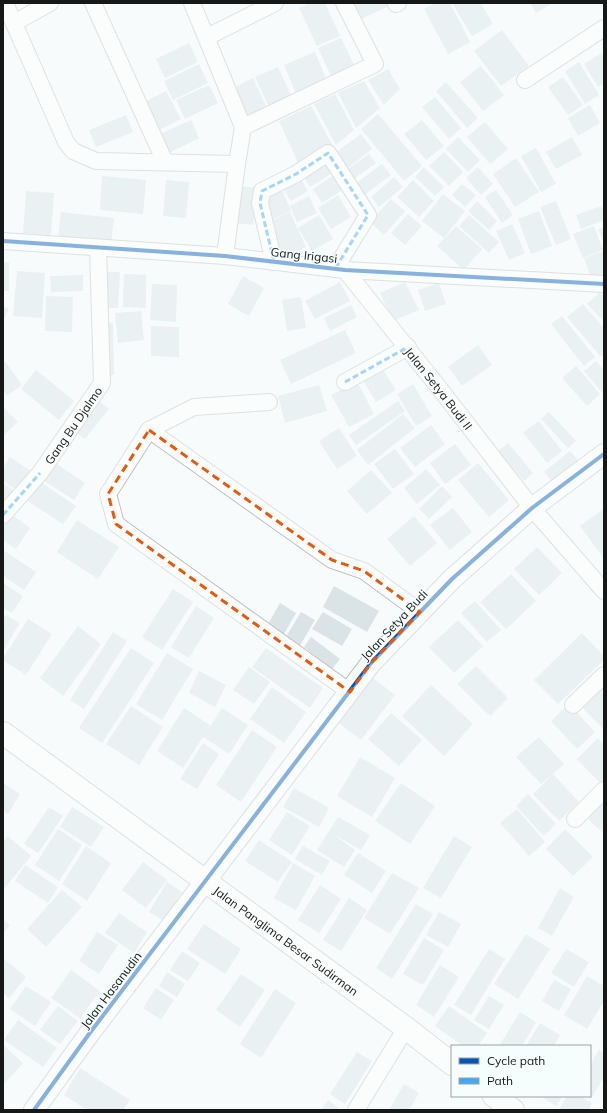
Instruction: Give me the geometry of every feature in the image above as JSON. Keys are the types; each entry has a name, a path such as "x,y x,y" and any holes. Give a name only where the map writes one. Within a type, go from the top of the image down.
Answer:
{"main road":[{"name":"Jalan Panglima Besar Sudirman","path":"3,733 406,1028 451,1063"},
{"path":"495,1097 513,1110"}],"street":[{"path":"5,3 66,142 73,151 96,161 237,164"},
{"path":"14,22 50,3"},
{"path":"93,3 165,162"},
{"path":"192,3 244,127 237,164 225,256"},
{"path":"207,37 275,3"},
{"path":"244,127 375,64 344,3"},
{"path":"525,80 604,28"},
{"path":"274,262 260,203 262,191 296,174 328,153 368,215 340,269"},
{"name":"Gang Irigasi","path":"3,242 225,256 340,269 604,284"},
{"name":"Gang Bu Djalmo","path":"3,515 40,473 102,383 98,248"},
{"name":"Jalan Setya Budi II","path":"340,269 408,347 532,508 604,591"},
{"path":"345,382 408,347"},
{"path":"269,402 194,407 149,430 108,494 116,524 350,692"},
{"path":"149,430 332,560 364,571 420,612"},
{"name":"Jalan Setya Budi","path":"206,882 371,663 452,579 532,508 604,454"},
{"path":"573,705 604,675"},
{"path":"575,819 604,790"},
{"name":"Jalan Hasanudin","path":"34,1110 89,1034 206,882"},
{"path":"356,1110 406,1028"}],"highlighted area":[{"path":"149,430 332,560 364,571 420,612 371,663 350,692 116,524 108,494"}],"building":[{"path":"310,3 325,3 340,36 317,46 299,8"},
{"path":"346,3 390,3 391,5 355,22"},
{"path":"435,3 450,3 470,42 448,54 424,9"},
{"path":"452,3 481,3 493,24 472,36"},
{"path":"530,3 553,3 536,13"},
{"path":"502,30 529,66 501,86 474,51"},
{"path":"341,38 355,67 332,78 318,48"},
{"path":"189,43 198,62 165,78 156,59"},
{"path":"315,52 327,81 296,94 284,65"},
{"path":"602,53 604,57 604,83 598,87 584,64"},
{"path":"579,62 599,95 585,104 565,71"},
{"path":"199,64 208,83 173,100 164,81"},
{"path":"481,66 504,95 483,111 460,82"},
{"path":"278,67 292,97 269,107 255,77"},
{"path":"388,69 400,89 384,105 368,80"},
{"path":"563,77 583,105 568,115 548,87"},
{"path":"253,78 267,108 244,118 231,89"},
{"path":"364,81 380,108 356,128 338,93"},
{"path":"446,82 478,118 467,128 436,91"},
{"path":"209,85 218,103 185,119 176,100"},
{"path":"166,91 181,119 157,131 142,103"},
{"path":"335,94 354,130 336,145 314,104"},
{"path":"435,97 461,128 449,139 422,107"},
{"path":"590,105 600,123 578,136 568,118"},
{"path":"311,106 333,146 300,167 279,121"},
{"path":"378,114 422,166 404,181 361,129"},
{"path":"126,115 133,132 96,147 89,130"},
{"path":"191,120 199,138 167,154 158,135"},
{"path":"422,120 444,146 426,160 404,134"},
{"path":"485,122 508,149 490,164 467,137"},
{"path":"361,134 372,149 344,171 332,155"},
{"path":"458,137 480,160 468,172 446,149"},
{"path":"572,137 582,155 556,169 546,152"},
{"path":"536,148 556,184 541,192 521,156"},
{"path":"444,152 463,172 449,186 429,166"},
{"path":"369,154 376,163 348,183 341,174"},
{"path":"328,156 337,170 310,187 301,173"},
{"path":"516,158 539,192 515,207 493,174"},
{"path":"382,164 391,175 360,198 351,187"},
{"path":"424,167 444,187 435,196 415,177"},
{"path":"478,167 493,184 481,195 466,178"},
{"path":"337,173 347,187 322,203 313,189"},
{"path":"102,176 146,180 143,214 100,210"},
{"path":"299,176 308,191 291,201 281,186"},
{"path":"394,177 403,187 379,207 371,197"},
{"path":"166,180 189,182 186,218 163,216"},
{"path":"413,180 434,201 419,217 397,197"},
{"path":"462,184 476,195 465,207 452,195"},
{"path":"238,186 258,188 253,225 233,223"},
{"path":"281,187 291,211 271,220 263,196"},
{"path":"496,190 513,215 502,223 485,197"},
{"path":"26,191 54,193 51,235 23,233"},
{"path":"443,194 465,211 444,238 422,221"},
{"path":"338,195 351,217 331,229 318,208"},
{"path":"309,196 317,213 297,222 290,206"},
{"path":"391,199 405,211 384,235 370,222"},
{"path":"477,201 497,221 489,230 468,211"},
{"path":"556,201 571,239 556,245 540,207"},
{"path":"601,206 604,213 604,220 581,229 576,215"},
{"path":"539,211 552,246 531,254 518,219"},
{"path":"61,212 114,218 111,244 58,239"},
{"path":"290,212 306,247 284,257 267,223"},
{"path":"408,214 422,226 405,245 391,233"},
{"path":"319,215 333,239 312,251 298,228"},
{"path":"469,215 499,242 489,253 459,226"},
{"path":"512,224 525,253 509,260 496,231"},
{"path":"456,226 482,249 464,270 437,246"},
{"path":"594,226 603,250 583,258 573,234"},
{"path":"604,227 604,243 598,229"},
{"path":"604,251 604,274 591,278 584,258"},
{"path":"3,262 9,262 9,291 3,291"},
{"path":"17,271 45,273 42,318 13,316"},
{"path":"94,271 120,272 118,308 92,307"},
{"path":"124,274 146,275 146,308 123,307"},
{"path":"83,275 83,291 51,292 50,276"},
{"path":"243,276 264,288 249,316 228,304"},
{"path":"340,282 350,301 315,319 305,301"},
{"path":"405,282 419,310 393,321 380,293"},
{"path":"439,283 446,304 425,311 418,290"},
{"path":"152,284 177,285 176,322 150,320"},
{"path":"600,292 604,297 604,322 587,304"},
{"path":"46,296 73,297 72,332 45,331"},
{"path":"301,297 306,328 287,331 282,300"},
{"path":"583,304 604,328 604,355 601,357 567,317"},
{"path":"351,305 357,317 330,331 324,318"},
{"path":"3,306 9,309 3,321"},
{"path":"141,311 144,340 118,343 115,313"},
{"path":"562,316 595,357 584,366 551,324"},
{"path":"113,323 114,375 97,376 96,324"},
{"path":"151,326 179,327 179,357 151,356"},
{"path":"345,330 356,353 291,384 280,360"},
{"path":"478,345 492,365 462,386 448,367"},
{"path":"5,361 22,385 7,396 3,391 3,363"},
{"path":"596,361 604,370 604,395 584,371"},
{"path":"380,365 396,390 376,402 361,377"},
{"path":"576,366 600,394 587,406 562,378"},
{"path":"36,370 74,401 59,420 21,389"},
{"path":"357,381 374,414 349,427 331,395"},
{"path":"413,384 432,416 416,426 397,394"},
{"path":"319,385 327,411 285,423 278,396"},
{"path":"92,395 109,409 85,439 68,426"},
{"path":"398,401 405,411 356,445 349,435"},
{"path":"3,407 18,422 3,436"},
{"path":"549,412 576,441 568,448 541,419"},
{"path":"403,414 415,428 368,465 357,450"},
{"path":"539,421 562,451 547,463 523,432"},
{"path":"431,425 445,444 415,467 400,448"},
{"path":"339,428 357,456 337,469 319,441"},
{"path":"508,443 533,473 524,481 498,451"},
{"path":"455,444 471,465 445,484 430,463"},
{"path":"395,449 414,474 393,489 374,464"},
{"path":"570,451 582,465 556,487 544,472"},
{"path":"10,457 35,474 22,494 3,481 3,468"},
{"path":"52,461 85,483 74,500 41,479"},
{"path":"478,463 509,500 489,517 458,480"},
{"path":"426,469 440,485 417,504 404,488"},
{"path":"371,470 392,493 367,514 347,491"},
{"path":"39,481 76,506 63,524 26,500"},
{"path":"3,483 15,491 6,504 3,502"},
{"path":"442,486 452,497 429,519 419,509"},
{"path":"453,508 472,532 450,550 430,525"},
{"path":"603,509 604,510 604,559 580,526"},
{"path":"8,512 30,528 16,549 3,540 3,519"},
{"path":"414,516 437,543 410,566 387,539"},
{"path":"77,520 119,547 98,579 57,552"},
{"path":"537,547 562,573 539,595 514,569"},
{"path":"3,550 36,572 24,590 3,576"},
{"path":"511,574 536,601 506,629 480,602"},
{"path":"3,583 23,596 12,613 3,608"},
{"path":"334,586 379,611 367,632 323,607"},
{"path":"173,589 193,602 162,650 142,637"},
{"path":"475,601 501,630 487,642 461,613"},
{"path":"280,603 296,613 283,636 267,626"},
{"path":"196,606 214,618 189,658 171,647"},
{"path":"301,612 315,620 298,649 284,640"},
{"path":"323,612 352,629 342,646 312,629"},
{"path":"6,615 20,623 3,651 3,619"},
{"path":"28,619 52,634 26,675 3,660 3,658"},
{"path":"458,620 483,646 454,673 429,647"},
{"path":"78,626 101,644 63,696 40,678"},
{"path":"113,632 127,641 84,709 70,700"},
{"path":"582,633 604,656 604,660 558,704 534,680"},
{"path":"311,637 340,659 332,669 304,647"},
{"path":"131,648 154,663 102,743 79,728"},
{"path":"266,648 323,688 310,708 252,667"},
{"path":"167,653 193,669 162,720 136,704"},
{"path":"476,666 508,698 490,716 457,684"},
{"path":"249,667 270,682 254,704 233,690"},
{"path":"199,671 226,685 215,707 189,693"},
{"path":"369,675 395,695 361,740 335,720"},
{"path":"604,681 604,728 603,729 579,704"},
{"path":"431,685 473,724 444,756 402,716"},
{"path":"272,687 306,712 284,743 250,719"},
{"path":"569,704 595,732 577,749 551,721"},
{"path":"131,706 163,727 139,765 106,744"},
{"path":"184,708 210,725 206,733 222,708 248,725 229,754 203,737 183,768 157,751"},
{"path":"391,713 422,740 399,766 368,739"},
{"path":"252,730 277,747 241,802 216,785"},
{"path":"539,737 564,764 541,784 516,757"},
{"path":"598,738 604,745 604,783 602,785 577,759"},
{"path":"203,743 219,754 197,789 180,779"},
{"path":"360,757 395,778 372,817 337,796"},
{"path":"553,774 579,802 559,821 533,794"},
{"path":"3,783 20,794 8,814 3,811"},
{"path":"401,783 435,806 410,844 375,821"},
{"path":"294,788 329,808 319,827 283,807"},
{"path":"528,794 556,824 544,836 516,806"},
{"path":"601,799 604,802 604,834 585,816"},
{"path":"49,807 63,816 38,853 24,844"},
{"path":"72,807 104,827 91,847 60,827"},
{"path":"517,809 545,842 529,856 500,823"},
{"path":"287,812 310,826 292,855 269,840"},
{"path":"338,817 370,835 361,850 333,834 355,850 344,867 317,850"},
{"path":"58,829 82,845 59,881 35,865"},
{"path":"565,829 593,857 573,876 546,849"},
{"path":"8,836 31,856 3,890 3,842"},
{"path":"454,836 472,847 441,898 423,888"},
{"path":"259,840 292,862 278,882 245,861"},
{"path":"86,846 111,863 87,901 62,884"},
{"path":"303,846 330,861 322,875 295,859"},
{"path":"358,853 386,871 372,893 344,875"},
{"path":"143,862 167,880 146,908 122,890"},
{"path":"293,863 315,876 296,910 274,898"},
{"path":"25,865 58,887 48,903 15,881"},
{"path":"392,873 419,888 390,934 364,918"},
{"path":"167,882 182,892 164,921 149,912"},
{"path":"320,885 341,899 319,933 298,920"},
{"path":"560,888 574,897 552,936 538,928"},
{"path":"62,890 82,907 46,947 27,929"},
{"path":"349,898 367,910 341,951 323,940"},
{"path":"416,904 433,914 392,979 376,968"},
{"path":"439,912 461,924 448,947 426,935"},
{"path":"119,913 147,932 134,953 105,933"},
{"path":"3,920 10,925 3,934"},
{"path":"204,924 241,949 225,974 187,949"},
{"path":"97,932 118,945 99,974 79,961"},
{"path":"526,934 550,949 518,999 494,984"},
{"path":"424,938 444,950 423,985 403,974"},
{"path":"489,949 505,959 471,1015 454,1005"},
{"path":"566,949 589,962 574,987 551,973"},
{"path":"182,951 200,963 188,981 170,970"},
{"path":"3,958 26,977 9,998 3,993"},
{"path":"440,965 459,977 434,1017 416,1005"},
{"path":"71,970 100,991 80,1018 51,998"},
{"path":"167,972 185,984 177,997 159,986"},
{"path":"241,974 265,990 240,1027 216,1010"},
{"path":"587,976 604,986 604,1001 587,1029 564,1015"},
{"path":"554,980 571,989 559,1011 542,1001"},
{"path":"26,986 51,1002 35,1026 10,1009"},
{"path":"156,988 174,1000 161,1020 143,1008"},
{"path":"275,989 296,1003 261,1058 240,1044"},
{"path":"489,996 504,1005 489,1029 474,1020"},
{"path":"58,1006 78,1021 60,1044 40,1030"},
{"path":"449,1006 487,1033 479,1045 462,1045 435,1026"},
{"path":"520,1012 536,1022 523,1045 500,1045"},
{"path":"18,1020 57,1048 43,1067 4,1040"},
{"path":"540,1023 560,1035 555,1045 527,1045"},
{"path":"3,1045 23,1063 4,1084 3,1084"},
{"path":"599,1050 604,1053 604,1077 591,1099 588,1097 591,1097 591,1063"},
{"path":"357,1052 372,1061 345,1104 330,1094"},
{"path":"80,1068 130,1100 123,1110 87,1110 64,1095"},
{"path":"404,1084 419,1093 409,1110 389,1110"},
{"path":"542,1097 562,1097 556,1106"},
{"path":"566,1097 582,1097 592,1103 589,1110 559,1110"},
{"path":"328,1100 339,1108 338,1110 321,1110"}],"marked path":[{"path":"274,262 260,203 262,191 296,174 328,153 368,215 335,269"},
{"path":"345,382 408,347"},
{"path":"3,515 40,473"}],"cycle path":[{"path":"3,241 225,256 345,270 604,284"},
{"path":"34,1110 89,1034 371,663 452,579 532,508 604,454"}]}
